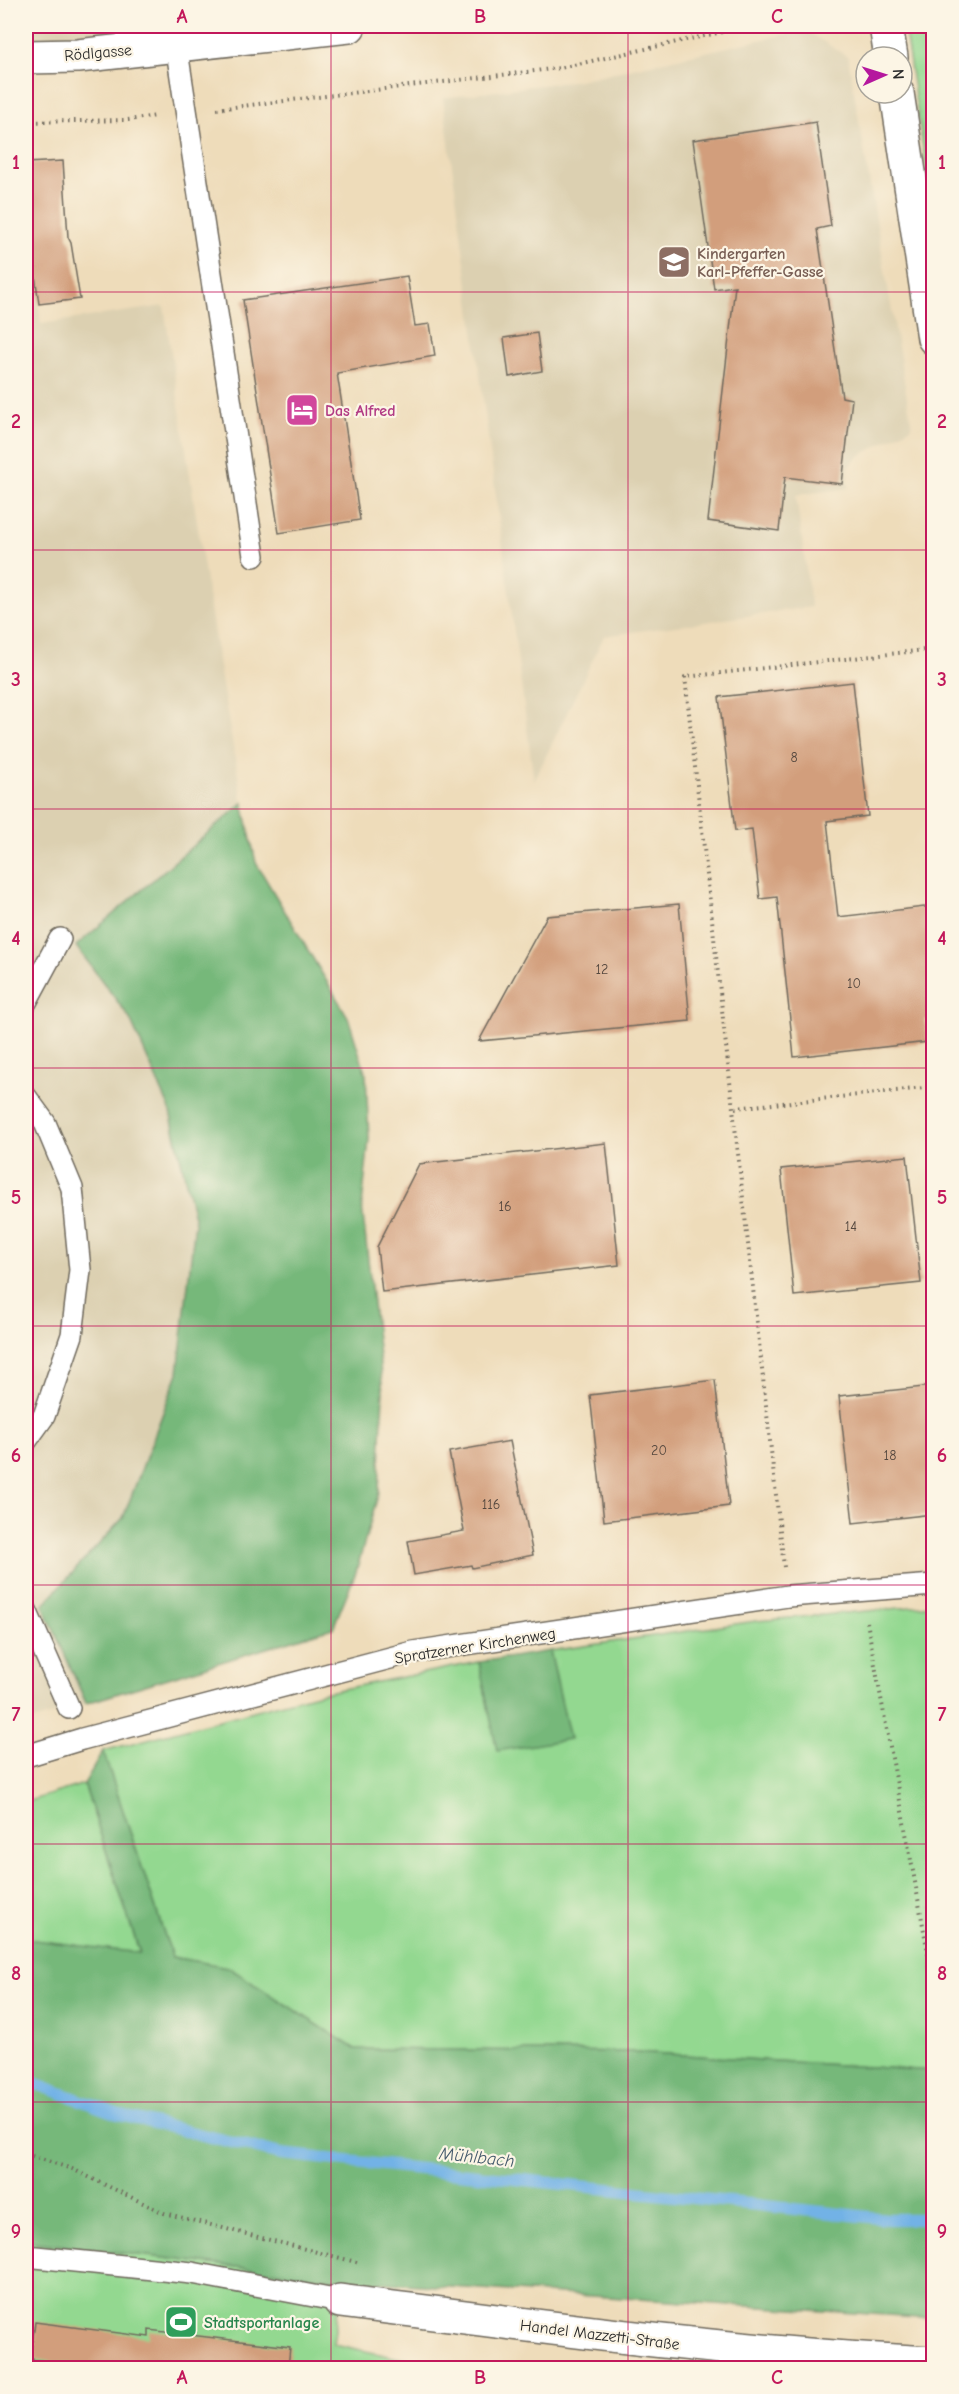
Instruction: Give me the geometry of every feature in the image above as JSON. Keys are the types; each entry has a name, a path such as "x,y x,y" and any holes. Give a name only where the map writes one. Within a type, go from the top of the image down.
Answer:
{"street":[{"name":"Rödlgasse","path":"26,57 78,56 349,26"},
{"path":"886,26 889,45"},
{"path":"899,105 933,338"},
{"name":"Handel Mazzetti-Straße","path":"340,2301 690,2345 828,2358 933,2363"}],"lane":[{"path":"176,44 254,556"},
{"path":"26,1002 60,939"},
{"path":"26,1097 45,1123 72,1188 80,1270 72,1335 44,1416 26,1441"},
{"name":"Spratzerner Kirchenweg","path":"26,1756 82,1739 413,1652 788,1596 933,1584"},
{"path":"26,1610 69,1708"},
{"path":"26,2256 192,2273 340,2301"}],"path":[{"path":"26,122 128,120 560,69 749,26"},
{"path":"788,1596 685,677 933,649"},
{"path":"735,1108 933,1087"},
{"path":"861,1589 933,1985"},
{"path":"26,2154 72,2169 164,2213 359,2263 368,2270"}],"shaded area":[{"path":"26,26 269,26 26,50"},
{"name":"Kindergarten Karl-Pfeffer-Gasse","path":"805,30 848,57 854,105 856,105 912,427 859,456 849,467 847,479 849,488 796,495 811,607 604,636 534,781 443,98 579,80"},
{"path":"30,238 41,324 164,306 221,679 256,863 348,1017 366,1075 369,1139 362,1206 383,1392 379,1492 356,1572 333,1628 26,1723 26,239"}],"green space":[{"path":"904,26 933,26 933,211 914,90 914,45 907,45"},
{"path":"243,803 256,863 348,1017 366,1075 369,1139 362,1206 383,1392 379,1492 356,1572 333,1628 86,1703 43,1605 123,1518 178,1373 195,1222 169,1107 129,1017 76,946"},
{"path":"933,1605 933,2071 636,2052 355,2049 228,1968 172,1957 103,1751 317,1694 479,1662 498,1750 569,1739 550,1651 756,1621"},
{"path":"550,1651 570,1739 497,1751 479,1662"},
{"path":"103,1751 172,1957 228,1967 355,2049 636,2052 933,2071 933,2318 342,2280 26,2241 26,1939 140,1953 84,1784"},
{"path":"84,1784 140,1954 26,1939 26,1802"},
{"name":"Stadtsportanlage","path":"26,2241 342,2280 333,2344 444,2368 26,2368"}],"building":[{"path":"816,122 831,226 817,229 842,397 852,399 842,484 785,477 779,531 708,521 735,286 714,289 693,140"},
{"path":"63,161 68,237 71,243 80,299 39,304 30,238 26,239 26,163"},
{"name":"Das Alfred","path":"407,276 415,326 430,324 435,356 337,373 360,520 279,533 243,300"},
{"path":"537,333 542,371 509,377 504,338"},
{"path":"853,682 868,816 827,821 838,917 933,906 933,1020 925,1020 928,1042 794,1057 777,897 760,899 752,829 735,831 719,697"},
{"path":"679,904 690,1021 479,1041 547,916"},
{"path":"606,1143 619,1265 382,1292 377,1247 419,1164"},
{"path":"907,1156 921,1283 794,1296 781,1169"},
{"path":"715,1380 729,1506 604,1521 590,1395"},
{"path":"933,1386 933,1514 853,1523 839,1396"},
{"path":"510,1441 533,1555 472,1568 471,1565 414,1575 408,1541 464,1531 449,1452"},
{"path":"35,2322 149,2337 149,2330 290,2347 288,2368 105,2368 30,2359"}],"waterway":[{"name":"Mühlbach","path":"26,2080 120,2115 281,2154 888,2219 934,2219"}],"place":[{"name":"Kindergarten Karl-Pfeffer-Gasse","path":"674,262"},
{"name":"Das Alfred","path":"302,410"},
{"name":"Stadtsportanlage","path":"181,2322"}]}
